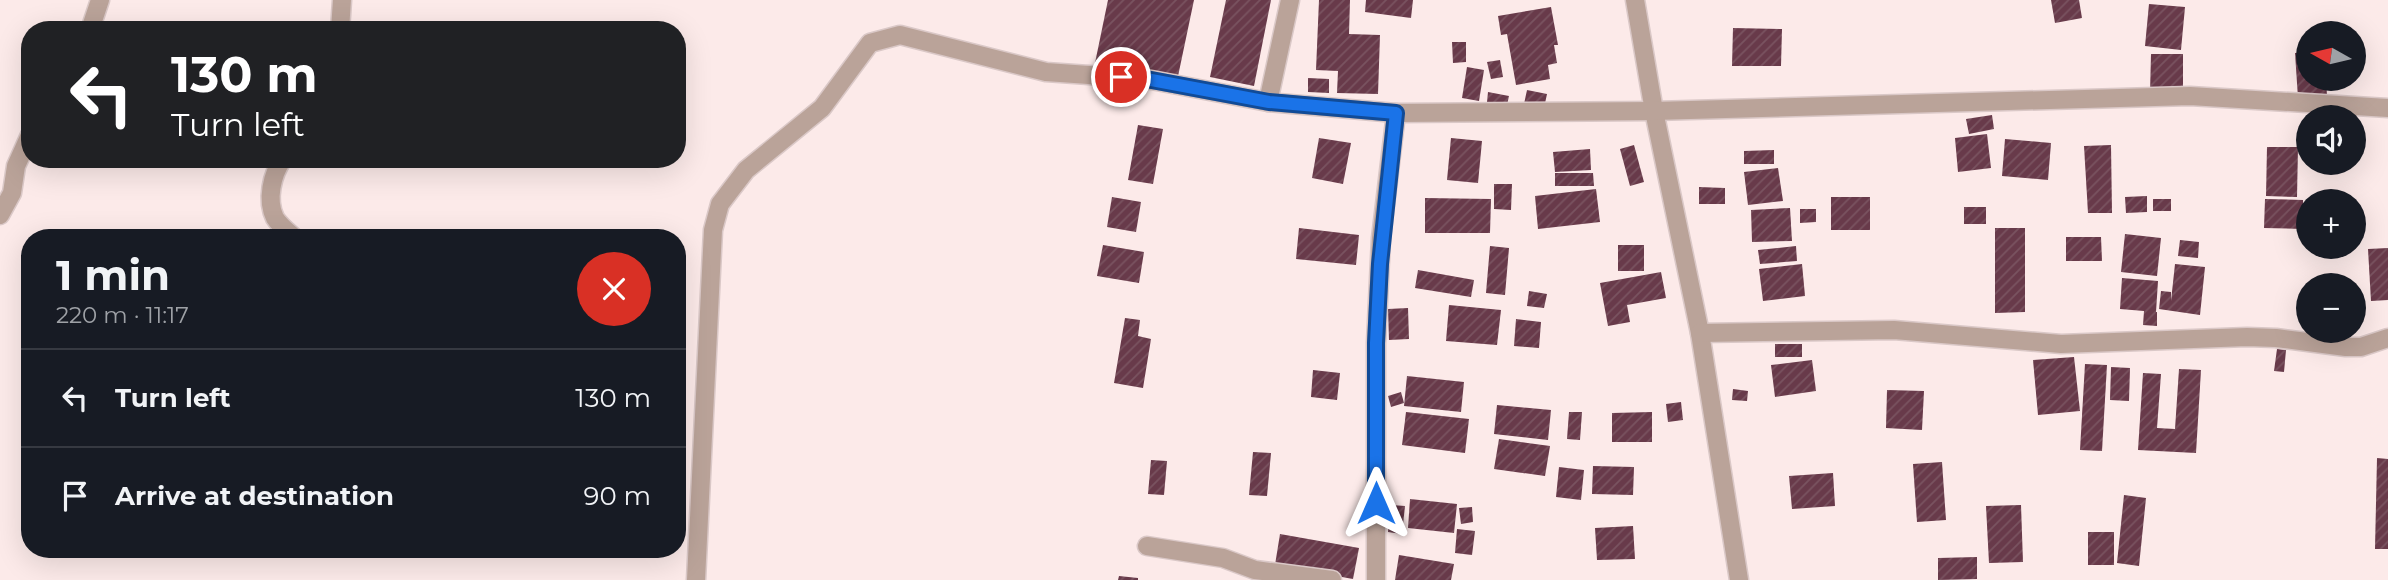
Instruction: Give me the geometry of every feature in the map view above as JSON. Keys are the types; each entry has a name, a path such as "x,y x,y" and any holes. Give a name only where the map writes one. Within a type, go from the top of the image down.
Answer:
{"street":[{"path":"93,21 100,0"},
{"path":"341,21 342,0"},
{"path":"1269,102 1290,0"},
{"path":"1635,0 1654,111 1700,333 1739,580"},
{"path":"696,580 713,230 720,204 746,170 822,108 870,43 900,35 1046,72 1146,79 1269,102 1396,113 1654,111 2190,96 2388,108"},
{"path":"1376,580 1377,330 1381,238 1396,113"},
{"path":"0,215 12,193 16,166 21,155"},
{"path":"276,168 271,205 276,218 286,229"},
{"path":"1700,333 1894,330 2061,344 2257,337 2346,347 2361,347 2388,338"},
{"path":"1147,547 1223,558 1255,570 1332,580"}],"building":[{"path":"1108,0 1194,0 1177,81 1095,63"},
{"path":"1226,0 1271,0 1254,86 1210,77"},
{"path":"1319,0 1350,0 1349,34 1380,35 1378,94 1337,93 1338,71 1316,70"},
{"path":"1366,0 1413,0 1411,18 1365,12"},
{"path":"2051,0 2079,0 2082,18 2055,23"},
{"path":"2149,4 2185,7 2181,50 2145,46"},
{"path":"1551,7 1558,45 1554,45 1557,63 1548,65 1550,79 1516,85 1507,34 1501,35 1498,16"},
{"path":"1733,28 1782,29 1781,66 1732,66"},
{"path":"1452,42 1466,42 1466,62 1453,63"},
{"path":"2151,54 2183,54 2183,93 2150,93"},
{"path":"1500,60 1503,77 1491,79 1487,62"},
{"path":"1467,67 1484,70 1479,101 1462,98"},
{"path":"1308,78 1329,79 1329,93 1308,92"},
{"path":"1527,90 1547,94 1544,108 1524,104"},
{"path":"2298,91 2327,91 2327,96 2298,98"},
{"path":"1488,92 1509,96 1507,105 1487,102"},
{"path":"1992,115 1994,129 1969,134 1966,119"},
{"path":"1138,125 1163,129 1153,184 1128,180"},
{"path":"1987,134 1991,168 1958,172 1955,138"},
{"path":"1319,138 1351,143 1343,184 1312,178"},
{"path":"1451,138 1482,141 1478,183 1447,180"},
{"path":"2005,139 2051,143 2048,180 2002,176"},
{"path":"1634,145 1644,182 1630,186 1620,149"},
{"path":"2111,145 2112,213 2088,213 2084,146"},
{"path":"2267,147 2296,147 2296,197 2266,196"},
{"path":"1590,149 1591,170 1555,172 1553,152"},
{"path":"1774,150 1774,164 1744,164 1744,151"},
{"path":"1778,168 1783,201 1748,205 1744,172"},
{"path":"1555,173 1593,173 1594,186 1555,186"},
{"path":"1494,184 1512,184 1511,210 1494,209"},
{"path":"1699,187 1725,188 1725,204 1699,204"},
{"path":"1596,189 1600,222 1538,229 1535,196"},
{"path":"2147,196 2147,212 2126,213 2125,197"},
{"path":"1112,197 1141,202 1136,232 1107,227"},
{"path":"1831,197 1870,197 1870,230 1831,230"},
{"path":"1425,198 1491,199 1490,233 1425,233"},
{"path":"2153,199 2171,199 2171,211 2153,211"},
{"path":"2265,199 2296,200 2296,229 2264,228"},
{"path":"1964,207 1986,207 1986,224 1964,224"},
{"path":"1790,208 1792,241 1752,242 1751,210"},
{"path":"1800,209 1816,209 1816,222 1800,223"},
{"path":"1299,228 1359,235 1356,265 1296,259"},
{"path":"1995,228 2025,228 2025,312 1995,313"},
{"path":"2125,234 2161,238 2157,276 2121,272"},
{"path":"2066,237 2101,237 2102,261 2066,261"},
{"path":"2180,240 2199,242 2198,258 2178,256"},
{"path":"1103,245 1144,252 1139,283 1097,276"},
{"path":"1618,245 1644,245 1644,271 1618,271"},
{"path":"1490,246 1509,248 1505,295 1486,293"},
{"path":"1796,246 1797,261 1760,264 1758,250"},
{"path":"2388,248 2388,300 2371,301 2368,249"},
{"path":"1802,264 1805,296 1763,301 1759,269"},
{"path":"2175,264 2205,267 2200,315 2159,309 2161,291 2171,292 2171,301"},
{"path":"1418,270 1474,280 1471,297 1415,288"},
{"path":"1661,272 1666,298 1627,305 1630,322 1608,326 1600,283"},
{"path":"2122,278 2158,281 2157,326 2143,325 2144,311 2120,309"},
{"path":"1529,291 1547,294 1544,308 1527,306"},
{"path":"1449,305 1501,310 1497,345 1446,341"},
{"path":"1408,308 1409,339 1389,340 1388,309"},
{"path":"1125,318 1140,320 1138,336 1151,339 1143,388 1114,383"},
{"path":"1516,319 1541,322 1539,348 1514,346"},
{"path":"1775,344 1802,344 1802,357 1775,357"},
{"path":"2277,349 2286,350 2284,372 2274,371"},
{"path":"2074,357 2080,411 2038,415 2033,360"},
{"path":"1812,360 1816,391 1775,397 1771,365"},
{"path":"2085,364 2107,365 2102,451 2080,450"},
{"path":"2111,367 2130,368 2129,401 2110,400"},
{"path":"2179,369 2201,370 2196,453 2138,450 2143,373 2161,374 2157,428 2175,429"},
{"path":"1313,370 1340,373 1337,400 1311,397"},
{"path":"1407,376 1464,382 1461,412 1404,406"},
{"path":"1733,389 1748,391 1747,401 1732,400"},
{"path":"1887,390 1924,391 1922,430 1886,428"},
{"path":"1401,392 1404,403 1391,407 1388,396"},
{"path":"1681,402 1683,420 1668,422 1666,404"},
{"path":"1497,405 1551,410 1548,440 1494,434"},
{"path":"1406,412 1469,419 1465,453 1402,445"},
{"path":"1569,412 1582,412 1580,440 1567,439"},
{"path":"1652,412 1652,442 1612,442 1612,413"},
{"path":"1499,439 1550,446 1545,476 1494,469"},
{"path":"1253,452 1271,453 1267,496 1249,495"},
{"path":"2377,458 2388,459 2388,549 2375,549"},
{"path":"1151,460 1167,461 1164,495 1148,494"},
{"path":"1942,462 1946,520 1917,522 1913,464"},
{"path":"1593,466 1634,467 1633,495 1592,494"},
{"path":"1559,467 1584,470 1581,500 1556,497"},
{"path":"1833,473 1835,506 1792,509 1789,476"},
{"path":"2124,495 2146,498 2139,566 2117,563"},
{"path":"1410,499 1457,504 1454,533 1408,528"},
{"path":"1391,505 1405,506 1402,534 1388,532"},
{"path":"2021,505 2023,562 1989,563 1986,506"},
{"path":"1472,507 1473,522 1461,524 1459,508"},
{"path":"1633,526 1635,559 1597,560 1595,528"},
{"path":"1457,529 1475,531 1472,555 1455,553"},
{"path":"2088,532 2114,532 2114,565 2088,565"},
{"path":"1280,534 1359,548 1353,579 1275,565"},
{"path":"1399,555 1454,564 1451,580 1395,580"},
{"path":"1977,557 1977,579 1938,580 1938,558"},
{"path":"1119,576 1138,578 1138,580 1118,580"}],"route":[{"path":"1121,77 1146,79 1269,102 1396,113 1381,238 1376,343 1376,503"}]}
